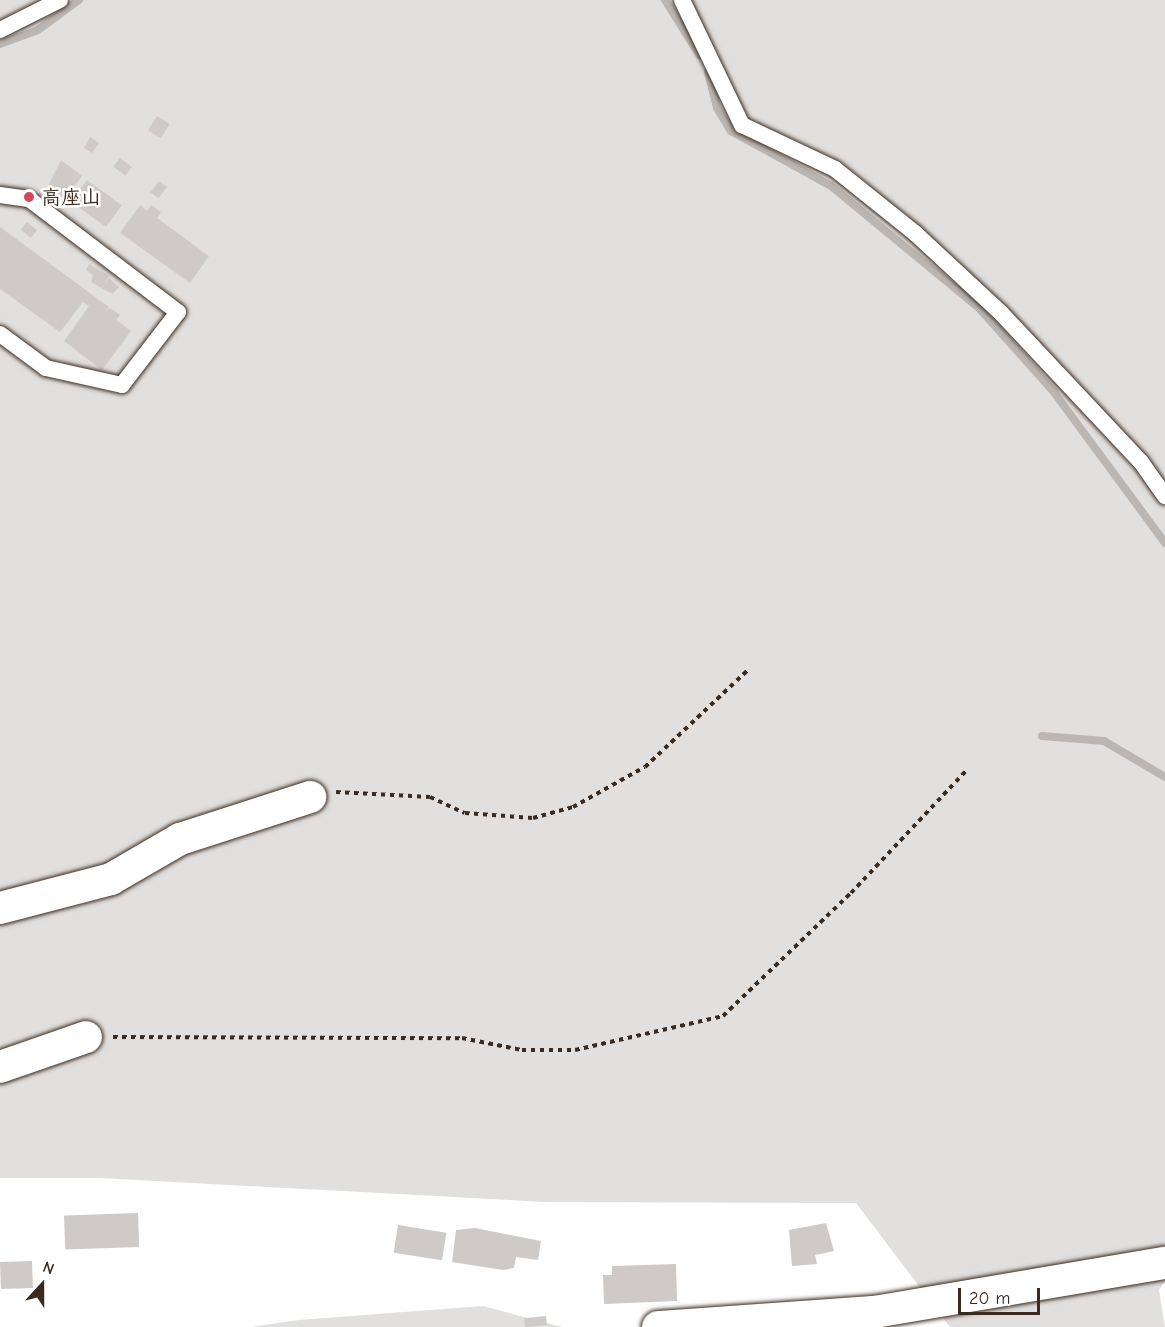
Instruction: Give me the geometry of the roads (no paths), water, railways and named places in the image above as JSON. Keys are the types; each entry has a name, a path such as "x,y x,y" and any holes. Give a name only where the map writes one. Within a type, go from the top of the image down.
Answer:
{"street":[{"path":"0,908 111,879 180,839 310,797"},
{"path":"0,1067 86,1036"},
{"path":"658,1327 874,1312 1165,1263"}],"lane":[{"path":"0,30 60,0"},
{"path":"682,0 742,125 835,169 916,234 1009,322 1141,462 1165,496"},
{"path":"0,195 28,199 178,312 122,385 46,368 0,334"}],"waterway":[{"path":"0,44 38,30 79,0"},
{"path":"665,0 700,56"},
{"path":"708,72 717,108 731,131 831,186 978,307 1053,391 1165,543"},
{"path":"1042,736 1104,741 1165,777"}],"place":[{"name":"高座山","path":"29,197"}]}
